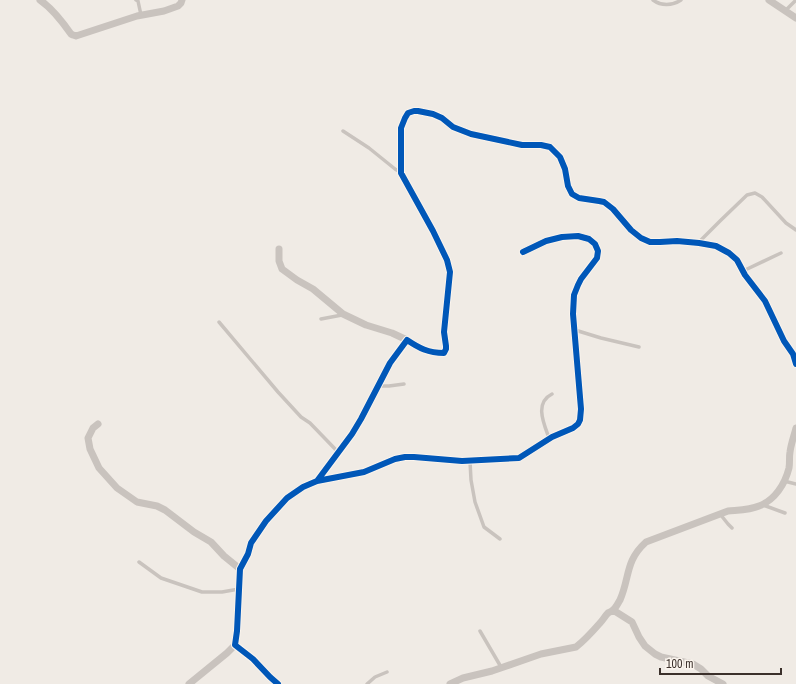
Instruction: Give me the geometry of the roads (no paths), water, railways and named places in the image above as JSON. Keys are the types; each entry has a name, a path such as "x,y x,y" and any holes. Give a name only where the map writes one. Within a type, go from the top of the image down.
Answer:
{"street":[{"path":"40,0 49,6 73,35 76,36 141,15 164,11 178,6 182,0"},
{"path":"769,0 796,18"},
{"path":"279,249 279,261 282,269 312,289 343,314 366,325 392,333 424,350 444,353 446,346 444,332 450,272 447,260 433,231 401,173 401,128 404,118 408,113 414,111 433,114 442,118 453,127 471,134 522,144 550,147 560,157 566,169 568,186 572,194 579,198 604,202 613,209 631,230 641,238 650,242 676,241 699,243 716,246 729,253 737,260 743,271 765,301 781,335 793,354 796,364"},
{"path":"189,684 235,645 240,569 252,543 266,521 287,498 317,481 364,472 395,459 405,457 462,461 519,458 578,424 581,409 573,314 574,295 581,279 597,258 598,251 595,244 589,239 578,236 562,237 546,241 522,252"},
{"path":"317,481 352,434 390,363 407,340"},
{"path":"98,424 93,428 88,438 90,449 99,468 117,488 137,502 157,506 165,510 194,532 211,542 224,556 240,569"},
{"path":"450,684 463,678 485,673 541,654 576,646 586,640 613,610 619,601 629,567 634,556 646,542 690,527 728,511 759,507 774,497 782,486 789,466 796,428"},
{"path":"613,610 632,622 638,637 645,646 655,654 661,657 693,664 708,676 723,684"},
{"path":"235,645 278,684"}],"lane":[{"path":"136,0 138,1 141,15"},
{"path":"653,0 664,6 681,0"},
{"path":"785,11 796,0"},
{"path":"343,131 369,148 401,173"},
{"path":"699,243 747,195 755,193 762,197 786,223 796,230"},
{"path":"743,271 781,253"},
{"path":"321,319 343,314"},
{"path":"219,322 278,392 301,417 310,423 338,452"},
{"path":"575,330 601,338 639,346"},
{"path":"378,386 404,384"},
{"path":"550,439 544,423 542,405 544,400 552,394"},
{"path":"470,461 471,480 475,502 484,527 500,539"},
{"path":"784,481 796,484"},
{"path":"762,505 785,513"},
{"path":"720,514 732,528"},
{"path":"139,562 161,578 202,592 222,592 239,589"},
{"path":"480,631 500,667"},
{"path":"367,684 375,677 387,672"}]}
